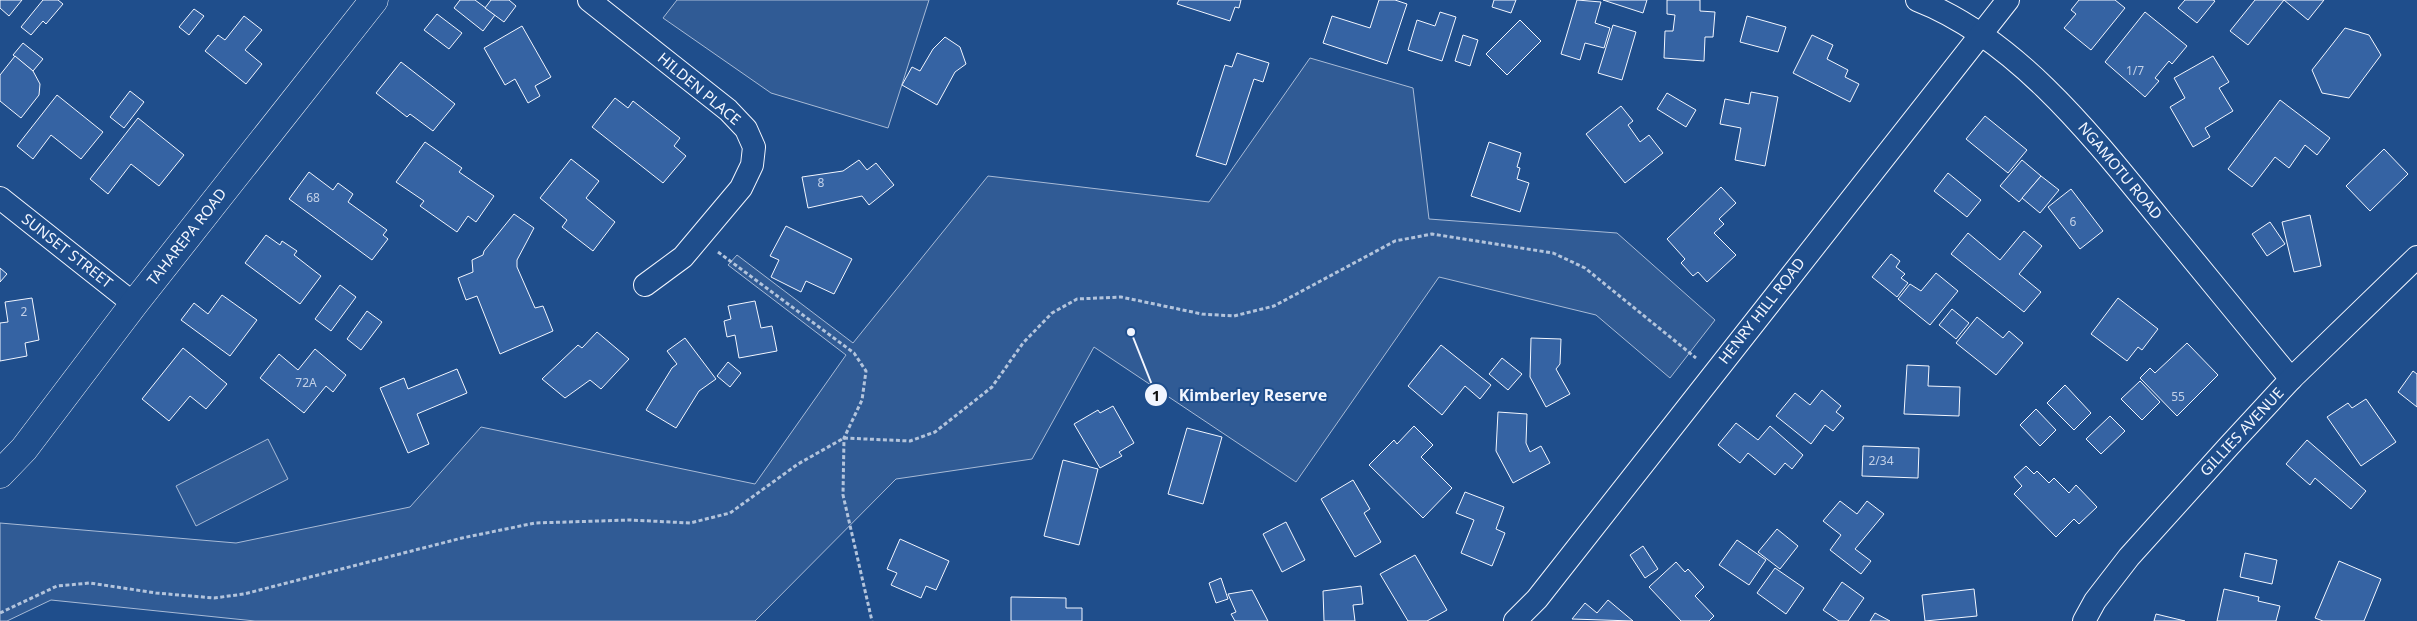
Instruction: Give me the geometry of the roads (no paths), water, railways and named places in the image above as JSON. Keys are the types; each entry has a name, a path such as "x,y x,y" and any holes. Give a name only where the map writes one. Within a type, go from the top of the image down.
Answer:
{"street":[{"name":"TAHAREPA ROAD","path":"0,474 24,449 134,304 374,0"},
{"name":"HILDEN PLACE","path":"589,0 728,110 748,135 754,147 752,165 741,188 683,257 645,285"},
{"name":"NGAMOTU ROAD","path":"1917,0 1958,19 1982,34 2086,128 2291,379"},
{"name":"HENRY HILL ROAD","path":"1515,621 1537,599 2008,0"},
{"name":"SUNSET STREET","path":"0,198 134,304"},
{"name":"GILLIES AVENUE","path":"2084,621 2096,601 2129,557 2291,379 2417,257"}],"place":[{"name":"Kimberley Reserve","path":"1131,332"}]}
